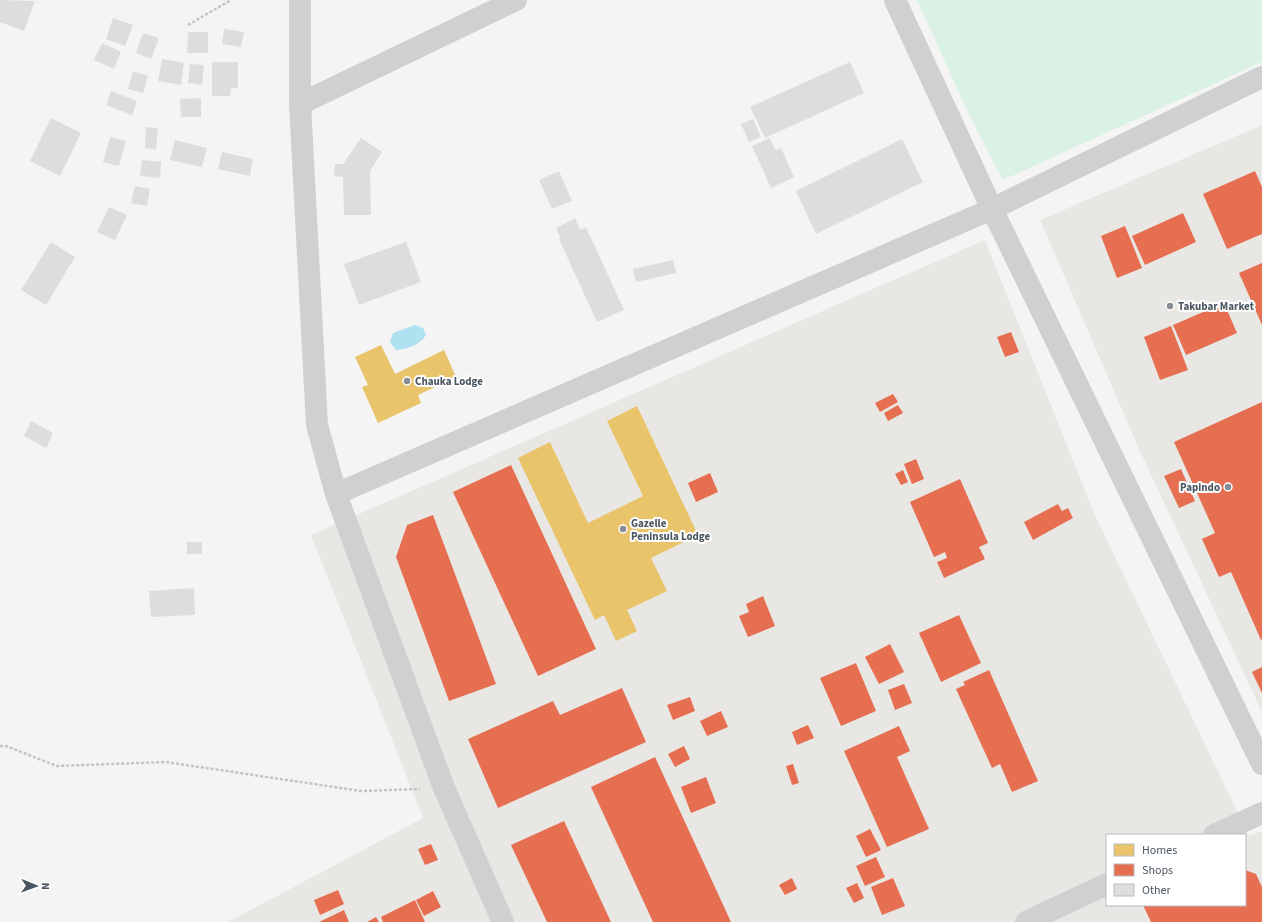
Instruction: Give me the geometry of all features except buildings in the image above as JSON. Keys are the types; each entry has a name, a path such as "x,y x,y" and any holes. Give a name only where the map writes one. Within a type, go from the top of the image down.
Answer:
{"street":[{"path":"300,0 300,104 317,425 336,494 444,788 503,922"},
{"path":"300,104 516,0"},
{"path":"895,0 992,209 1262,764"},
{"path":"336,494 992,209 1262,77"},
{"path":"1216,834 1262,812"},
{"path":"1026,922 1106,884"}],"path":[{"path":"188,25 231,0"},
{"path":"0,746 6,746 57,766 166,762 361,791 444,788"}],"shaded area":[{"name":"Takubar Market","path":"1262,125 1262,712 1139,449 1040,220"},
{"path":"985,240 1094,513 1249,836 1262,831 1262,922 228,922 423,818 311,535"}],"green space":[{"path":"917,0 1262,0 1262,62 1003,180 972,121"}],"water":[{"path":"415,325 423,328 426,335 413,346 396,350 390,342 393,333"}],"place":[{"name":"Takubar Market","path":"1170,306"},
{"name":"Chauka Lodge","path":"407,381"},
{"name":"Papindo","path":"1228,487"},
{"name":"Gazelle Peninsula Lodge","path":"623,529"}]}
